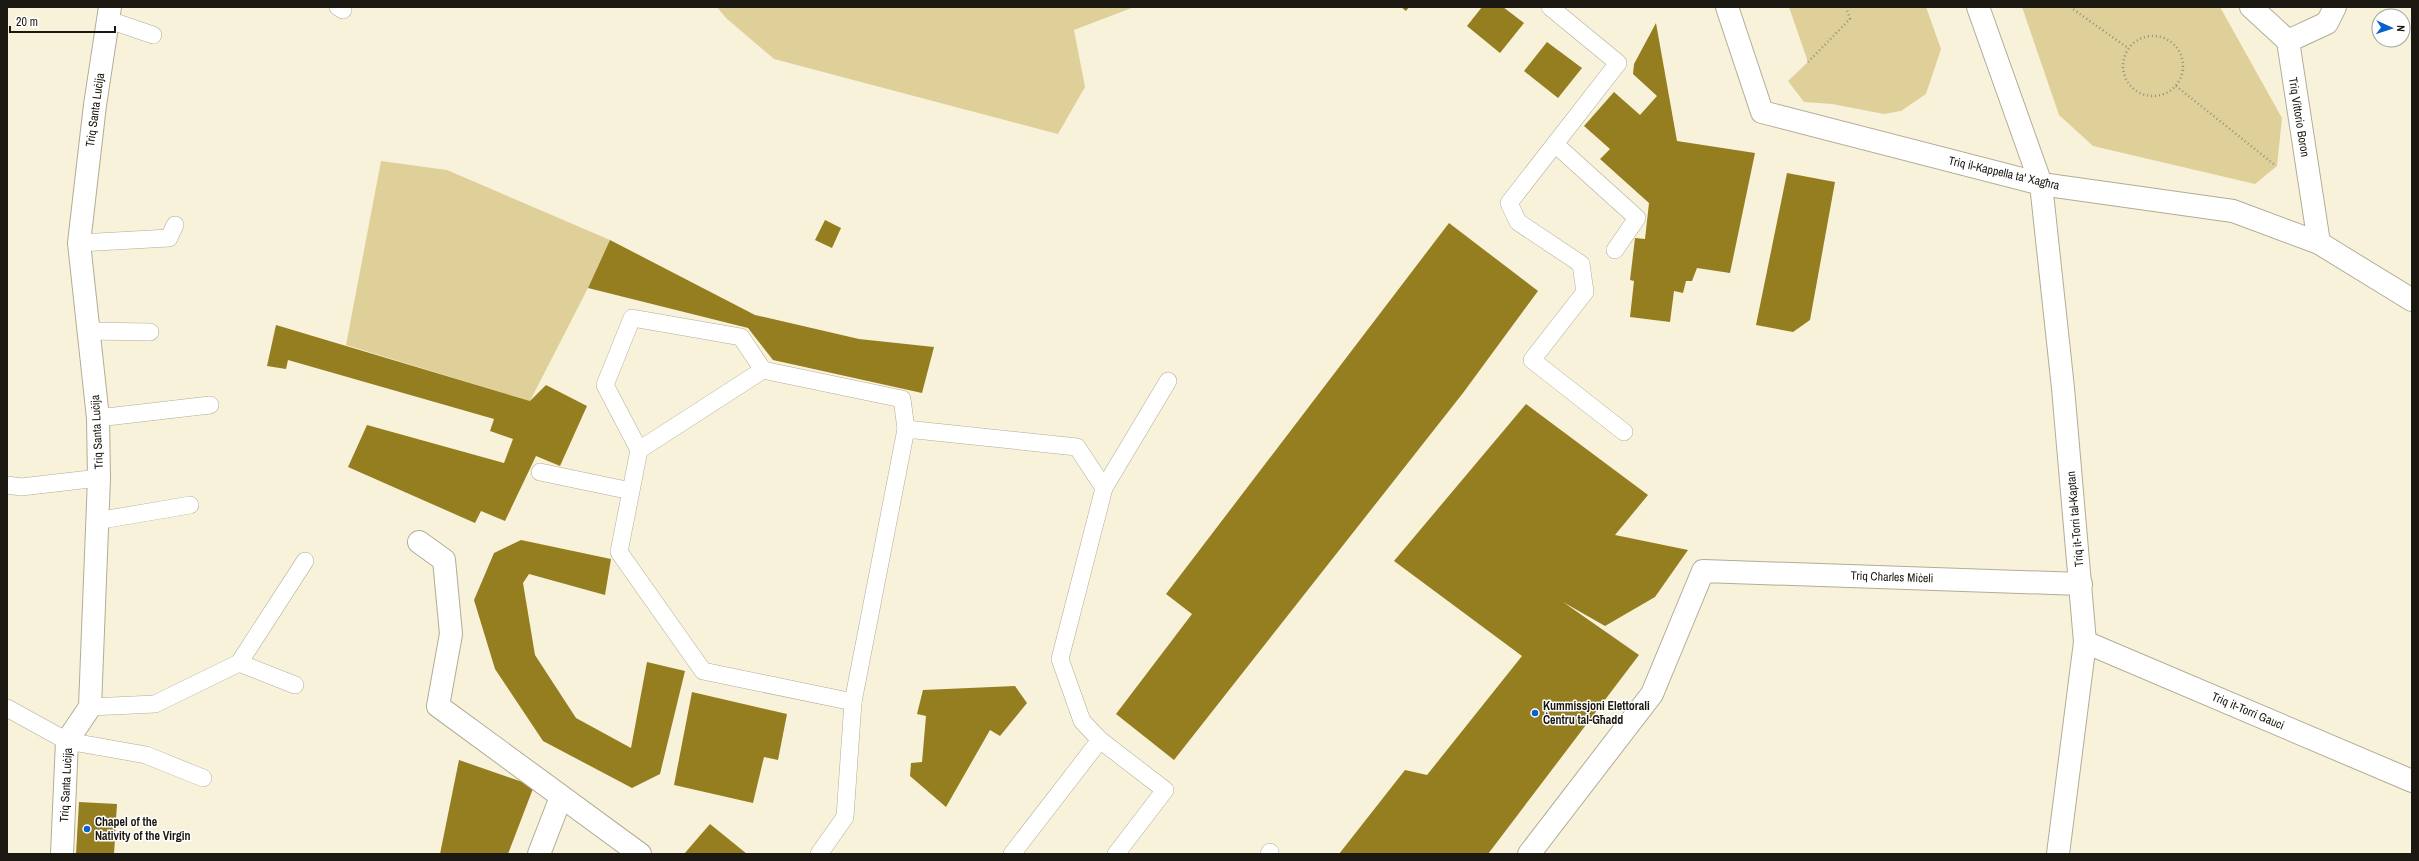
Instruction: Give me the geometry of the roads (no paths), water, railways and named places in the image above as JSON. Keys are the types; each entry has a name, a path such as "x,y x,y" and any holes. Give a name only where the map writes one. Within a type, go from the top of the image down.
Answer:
{"street":[{"name":"Triq il-Kappella ta' Xagħra","path":"1727,7 1762,112 2041,184 2233,210 2319,244 2412,300"},
{"path":"1978,7 2041,184"},
{"path":"2251,7 2288,40 2327,23 2335,7"},
{"name":"Triq Santa Luċija","path":"62,854 67,741 90,707 96,522 99,478 98,418 79,243 95,105 110,13"},
{"name":"Triq Vittorio Boron","path":"2288,40 2319,244"},
{"name":"Triq it-Torri tal-Kaptan","path":"2041,184 2063,388 2085,642 2058,854"},
{"path":"418,542 444,560 452,634 438,706 640,854"},
{"name":"Triq Charles Miċeli","path":"1529,854 1652,694 1702,571 2081,584"},
{"name":"Triq it-Torri Gauci","path":"2085,642 2412,781"},
{"path":"539,854 561,797"}],"lane":[{"path":"1550,7 1618,63 1509,203 1518,222 1581,264 1585,292 1532,360 1624,432"},
{"path":"110,13 153,35"},
{"path":"1556,144 1637,218 1615,250"},
{"path":"79,243 170,238 175,225"},
{"path":"819,854 845,818 853,702 906,429 902,399 763,370 741,338 632,318 605,385 639,450 619,552 703,671 853,702"},
{"path":"88,331 150,332"},
{"path":"639,450 763,370"},
{"path":"1116,854 1165,790 1100,740 1082,721 1060,659 1104,488 1168,381"},
{"path":"98,418 210,405"},
{"path":"906,429 1077,447 1104,488"},
{"path":"540,472 631,491"},
{"path":"7,485 21,487 99,478"},
{"path":"96,522 190,505"},
{"path":"90,707 155,704 239,663 305,561"},
{"path":"239,663 294,685"},
{"path":"7,708 67,741 146,755 203,778"},
{"path":"1012,854 1100,740"}],"place":[{"name":"Kummissjoni Elettorali Ċentru tal-Għadd","path":"1535,713"},
{"name":"Chapel of the Nativity of the Virgin","path":"87,829"}]}
